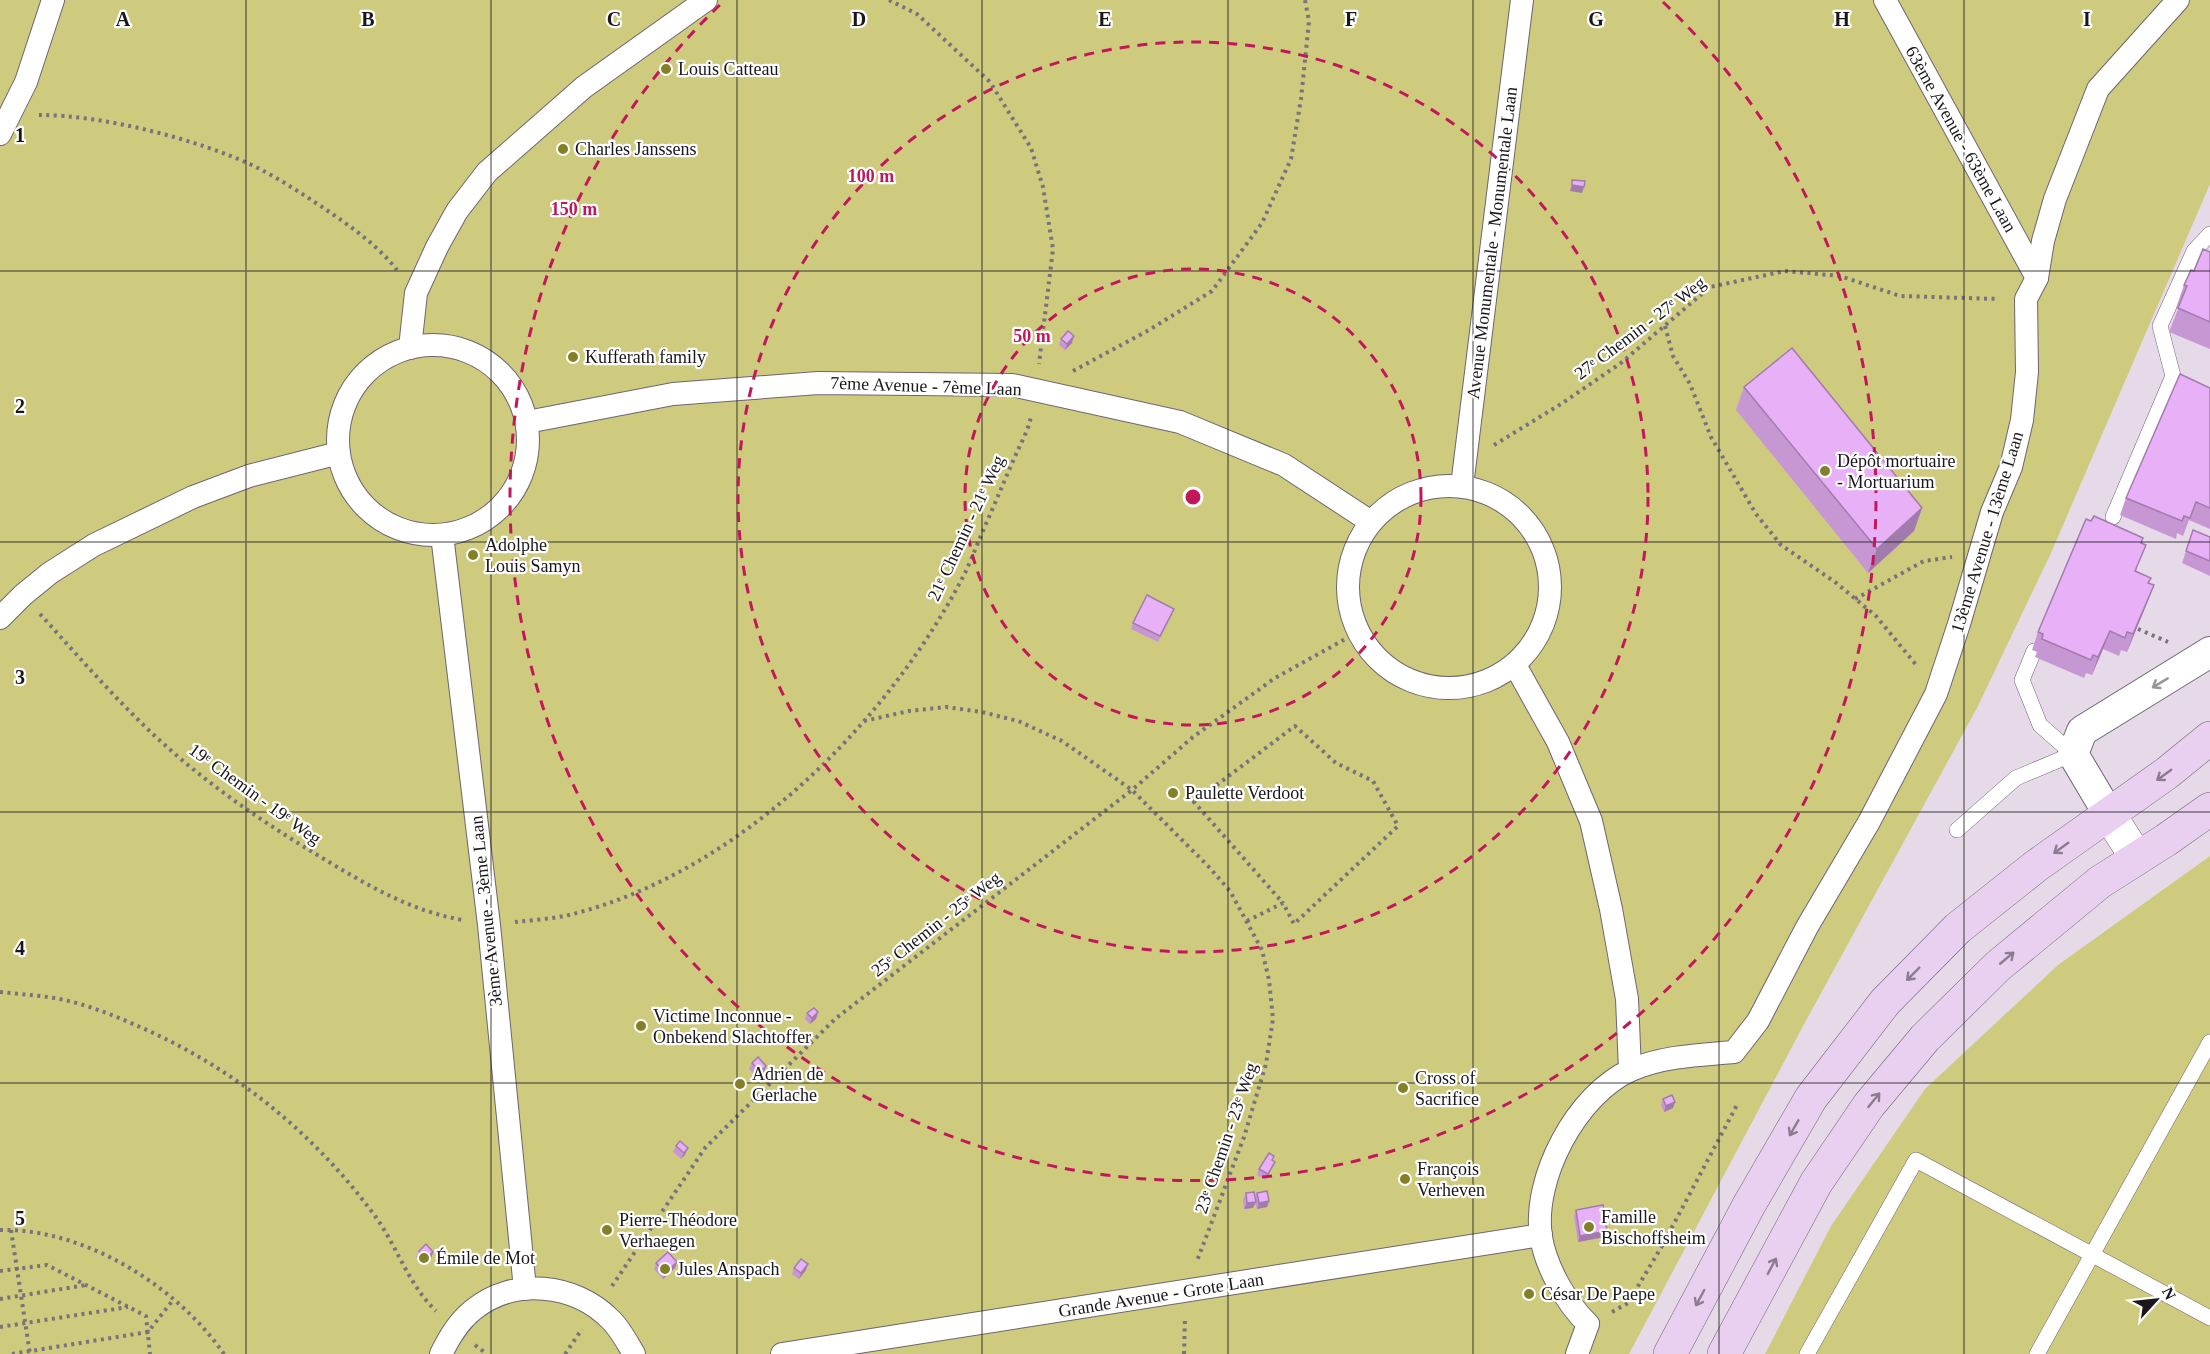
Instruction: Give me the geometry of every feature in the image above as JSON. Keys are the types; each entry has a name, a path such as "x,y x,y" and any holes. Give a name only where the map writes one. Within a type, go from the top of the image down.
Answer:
{"main road":[{"path":"1670,1354 1749,1205 1811,1098 1886,1002 1958,928 2036,866 2168,772 2210,738"},
{"path":"1724,1354 1816,1183 1883,1088 1925,1038 1998,966 2100,882 2210,809"}],"street":[{"path":"5,124 26,82 53,0"},
{"path":"410,348 416,293 457,211 487,172 585,87 706,0"},
{"name":"Avenue Monumentale - Monumentale Laan","path":"1462,486 1522,0"},
{"name":"63ème Avenue - 63ème Laan","path":"1885,0 2037,278"},
{"name":"13ème Avenue - 13ème Laan","path":"1630,1071 1686,1056 1734,1052 1758,1021 1807,927 1874,812 1936,694 1992,512 2011,467 2022,420 2027,372 2026,299 2037,278 2043,241 2055,199 2098,89 2178,0"},
{"path":"418,345 447,345 476,354 500,371 518,394 527,422 528,454 518,484 499,509 473,527 442,535 413,533 386,523 363,505 347,481 339,453 339,423 349,395 366,372 390,354 418,345"},
{"name":"7ème Avenue - 7ème Laan","path":"527,422 674,394 818,383 1012,385 1180,422 1284,465 1371,522"},
{"path":"0,618 50,573 94,545 193,497 249,476 339,453"},
{"path":"1462,486 1494,496 1521,515 1541,543 1550,575 1549,609 1536,640 1515,666 1488,681 1468,687 1458,689 1427,687 1398,675 1374,656 1358,632 1348,602 1348,574 1356,546 1371,522 1397,500 1428,488 1462,486"},
{"name":"3ème Avenue - 3ème Laan","path":"442,535 489,925 525,1289"},
{"path":"2137,858 2073,754 2082,731 2210,652"},
{"path":"1515,666 1558,742 1591,821 1611,909 1627,999 1630,1071 1609,1083 1590,1101 1565,1133 1546,1182 1541,1209 1541,1235 1548,1263 1574,1311 1587,1324 1577,1354"},
{"name":"Grande Avenue - Grote Laan","path":"782,1354 1541,1235"},
{"path":"441,1354 454,1329 474,1310 490,1300 525,1289 550,1289 573,1294 597,1308 611,1319 634,1354"}],"lane":[{"path":"2113,517 2173,376 2160,326 2193,250 2210,234"},
{"path":"1957,830 2016,778 2073,754 2040,725 2022,680 2034,651"},
{"path":"2037,1354 2210,1042"},
{"path":"1807,1354 1916,1160 2210,1318"}],"path":[{"name":"21ᵉ Chemin - 21ᵉ Weg","path":"489,925 567,916 616,901 661,883 700,862 750,828 823,764 896,682 936,623 966,571 1030,422 1045,328 1053,249 1043,187 1031,148 990,82 917,14 889,0"},
{"path":"1035,390 1149,330 1212,291 1262,223 1291,159 1301,99 1309,21 1305,0"},
{"path":"5,124 52,115 98,121 189,141 254,166 303,194 353,228 386,256 416,293"},
{"name":"27ᵉ Chemin - 27ᵉ Weg","path":"1465,462 1561,404 1612,369 1710,287 1785,271 1840,276 1900,296 2026,299"},
{"path":"1665,326 1673,356 1690,384 1711,437 1756,514 1781,545 1876,616 1916,665 1936,694"},
{"path":"1855,599 1924,561 1951,557 1982,546"},
{"name":"19ᵉ Chemin - 19ᵉ Weg","path":"23,595 137,718 197,772 294,842 380,892 438,916 489,925"},
{"name":"25ᵉ Chemin - 25ᵉ Weg","path":"597,1308 705,1148 835,1019 1132,790 1193,737 1275,678 1358,632"},
{"name":"23ᵉ Chemin - 23ᵉ Weg","path":"863,721 909,711 946,707 982,712 1018,721 1062,741 1132,790 1208,866 1230,891 1262,950 1269,980 1273,1019 1266,1064 1244,1137 1186,1291 1184,1354"},
{"path":"1295,726 1336,762 1373,781 1398,826 1294,924 1283,903 1194,802 1295,726"},
{"path":"1247,921 1283,903"},
{"path":"0,993 55,998 109,1013 159,1035 224,1070 277,1109 329,1159 369,1209 423,1296 454,1329"},
{"path":"1587,1324 1628,1303 1662,1246 1737,1105"},
{"path":"0,1230 38,1232 74,1241 106,1256 173,1300 191,1316 224,1354"},
{"path":"11,1230 30,1353"},
{"path":"0,1271 47,1265 146,1316 150,1354"},
{"path":"0,1299 87,1285"},
{"path":"12,1354 30,1353 148,1332 173,1300"},
{"path":"0,1327 129,1307"}],"shaded area":[{"path":"0,0 2210,0 2210,184 2051,553 1977,708 1802,1028 1629,1354 0,1354"},
{"path":"2210,856 2210,1354 1765,1354 1831,1226 1925,1089 2058,965"}],"building":[{"path":"1572,180 1585,181 1584,187 1572,185"},
{"path":"2203,249 2210,252 2210,322 2178,308 2187,286 2184,285 2191,270 2194,271"},
{"path":"1068,331 1074,336 1067,344 1061,339"},
{"name":"Dépôt mortuaire - Mortuarium","path":"1792,348 1922,508 1877,549 1744,387"},
{"path":"2180,374 2210,388 2210,508 2196,502 2190,518 2184,516 2182,521 2126,498"},
{"path":"2094,516 2143,538 2141,543 2146,545 2135,571 2151,578 2148,583 2154,585 2133,634 2127,632 2125,638 2110,631 2098,657 2093,655 2091,660 2042,639 2043,634 2038,632 2086,519 2091,521"},
{"path":"2193,530 2210,537 2210,561 2186,551"},
{"path":"1147,595 1174,609 1160,636 1133,623"},
{"path":"814,1008 818,1012 812,1018 807,1013"},
{"path":"758,1057 766,1066 760,1072 752,1063"},
{"path":"1672,1095 1675,1102 1666,1106 1663,1099"},
{"path":"680,1141 688,1148 684,1153 676,1146"},
{"path":"1269,1153 1274,1156 1272,1160 1275,1162 1268,1174 1259,1169"},
{"path":"1267,1191 1269,1201 1259,1203 1257,1193"},
{"path":"1254,1192 1256,1202 1247,1203 1246,1193"},
{"name":"Famille Bischoffsheim","path":"1603,1205 1607,1231 1580,1236 1576,1210"},
{"path":"426,1244 433,1252 425,1259 419,1251"},
{"path":"668,1252 677,1262 665,1273 656,1263"},
{"path":"801,1259 808,1264 801,1273 794,1268"}],"place":[{"name":"Louis Catteau","path":"666,69"},
{"name":"Charles Janssens","path":"563,149"},
{"name":"Kufferath family","path":"573,357"},
{"name":"Dépôt mortuaire - Mortuarium","path":"1825,471"},
{"name":"Adolphe Louis Samyn","path":"473,555"},
{"name":"Paulette Verdoot","path":"1173,793"},
{"name":"Victime Inconnue - Onbekend Slachtoffer","path":"641,1026"},
{"name":"Adrien de Gerlache","path":"740,1084"},
{"name":"Cross of Sacrifice","path":"1403,1088"},
{"name":"François Verheven","path":"1405,1179"},
{"name":"Famille Bischoffsheim","path":"1589,1227"},
{"name":"Pierre-Théodore Verhaegen","path":"607,1230"},
{"name":"Émile de Mot","path":"424,1258"},
{"name":"Jules Anspach","path":"665,1269"},
{"name":"César De Paepe","path":"1529,1294"}]}
